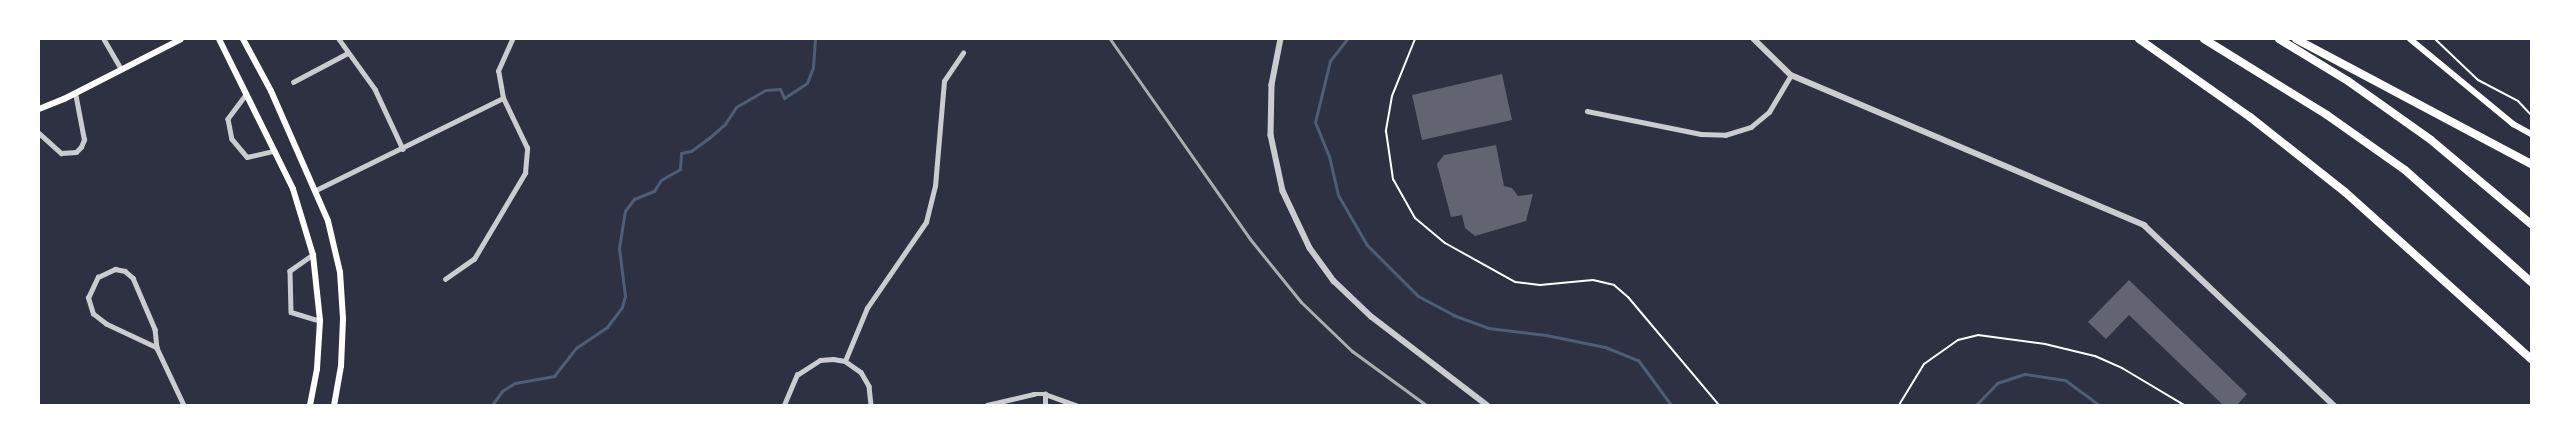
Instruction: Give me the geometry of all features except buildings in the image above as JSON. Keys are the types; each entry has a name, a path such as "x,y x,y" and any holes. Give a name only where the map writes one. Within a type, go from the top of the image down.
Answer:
{"highway":[{"path":"2139,39 2250,117 2344,192 2531,359"},
{"path":"2204,39 2327,114 2405,170 2531,282"},
{"path":"2279,39 2348,81 2423,135 2531,224"},
{"path":"2296,39 2371,76 2531,164"}],"main road":[{"path":"39,109 121,70 171,42 181,39"},
{"path":"219,39 293,189 313,255 320,321 316,369 310,405"},
{"path":"243,39 271,90 316,190 340,272 343,319 340,366 334,405"},
{"path":"2410,39 2513,124 2531,134"}],"street":[{"path":"104,39 121,70"},
{"path":"446,279 474,259 525,173 528,160 524,136 503,98 498,71 512,39"},
{"path":"1281,39 1272,85 1271,135 1283,190 1310,248 1334,281 1372,317 1487,405"},
{"path":"1754,39 1791,75 2144,225 2334,405"},
{"path":"341,40 348,53 376,89 403,149"},
{"path":"293,82 348,53"},
{"path":"845,361 867,308 926,222 936,186 944,81 963,53"},
{"path":"1587,110 1701,134 1725,135 1751,127 1770,112 1791,75"},
{"path":"39,133 61,153 76,152 81,147 84,140 75,93"},
{"path":"246,95 228,119 232,139 247,157 274,151"},
{"path":"316,190 403,149 503,98"},
{"path":"313,255 290,271 291,312 320,321"},
{"path":"157,348 106,324 93,314 88,298 98,277 115,269 125,271 133,278 155,330 157,348 184,405"},
{"path":"784,405 797,375 806,367 820,360 845,361 861,372 869,386 871,405"},
{"path":"1045,394 1045,405"},
{"path":"987,405 1021,395 1045,394 1076,405"}],"path":[{"path":"1415,39 1392,96 1386,132 1393,179 1416,218 1445,244 1515,282 1540,286 1593,280 1614,285 1628,297 1719,405"},
{"path":"2435,39 2478,80 2518,100 2531,115"},
{"path":"1899,405 1917,373 1930,358 1958,340 1978,336 2045,344 2096,356 2122,368 2184,405"}],"waterway":[{"path":"492,405 502,391 515,383 554,376 576,348 607,327 622,307 625,296 619,248 625,211 634,199 654,191 661,180 680,169 681,153 691,151 709,138 725,124 736,107 766,90 780,89 784,98 807,83 813,67 815,39"},
{"path":"1347,39 1330,61 1315,122 1329,156 1338,195 1367,245 1418,296 1453,315 1488,328 1546,335 1605,347 1638,360 1671,405"},
{"path":"1976,405 1997,383 2025,374 2065,380 2099,405"}],"railway":[{"path":"1110,39 1250,239 1301,302 1352,351 1426,405"}]}
